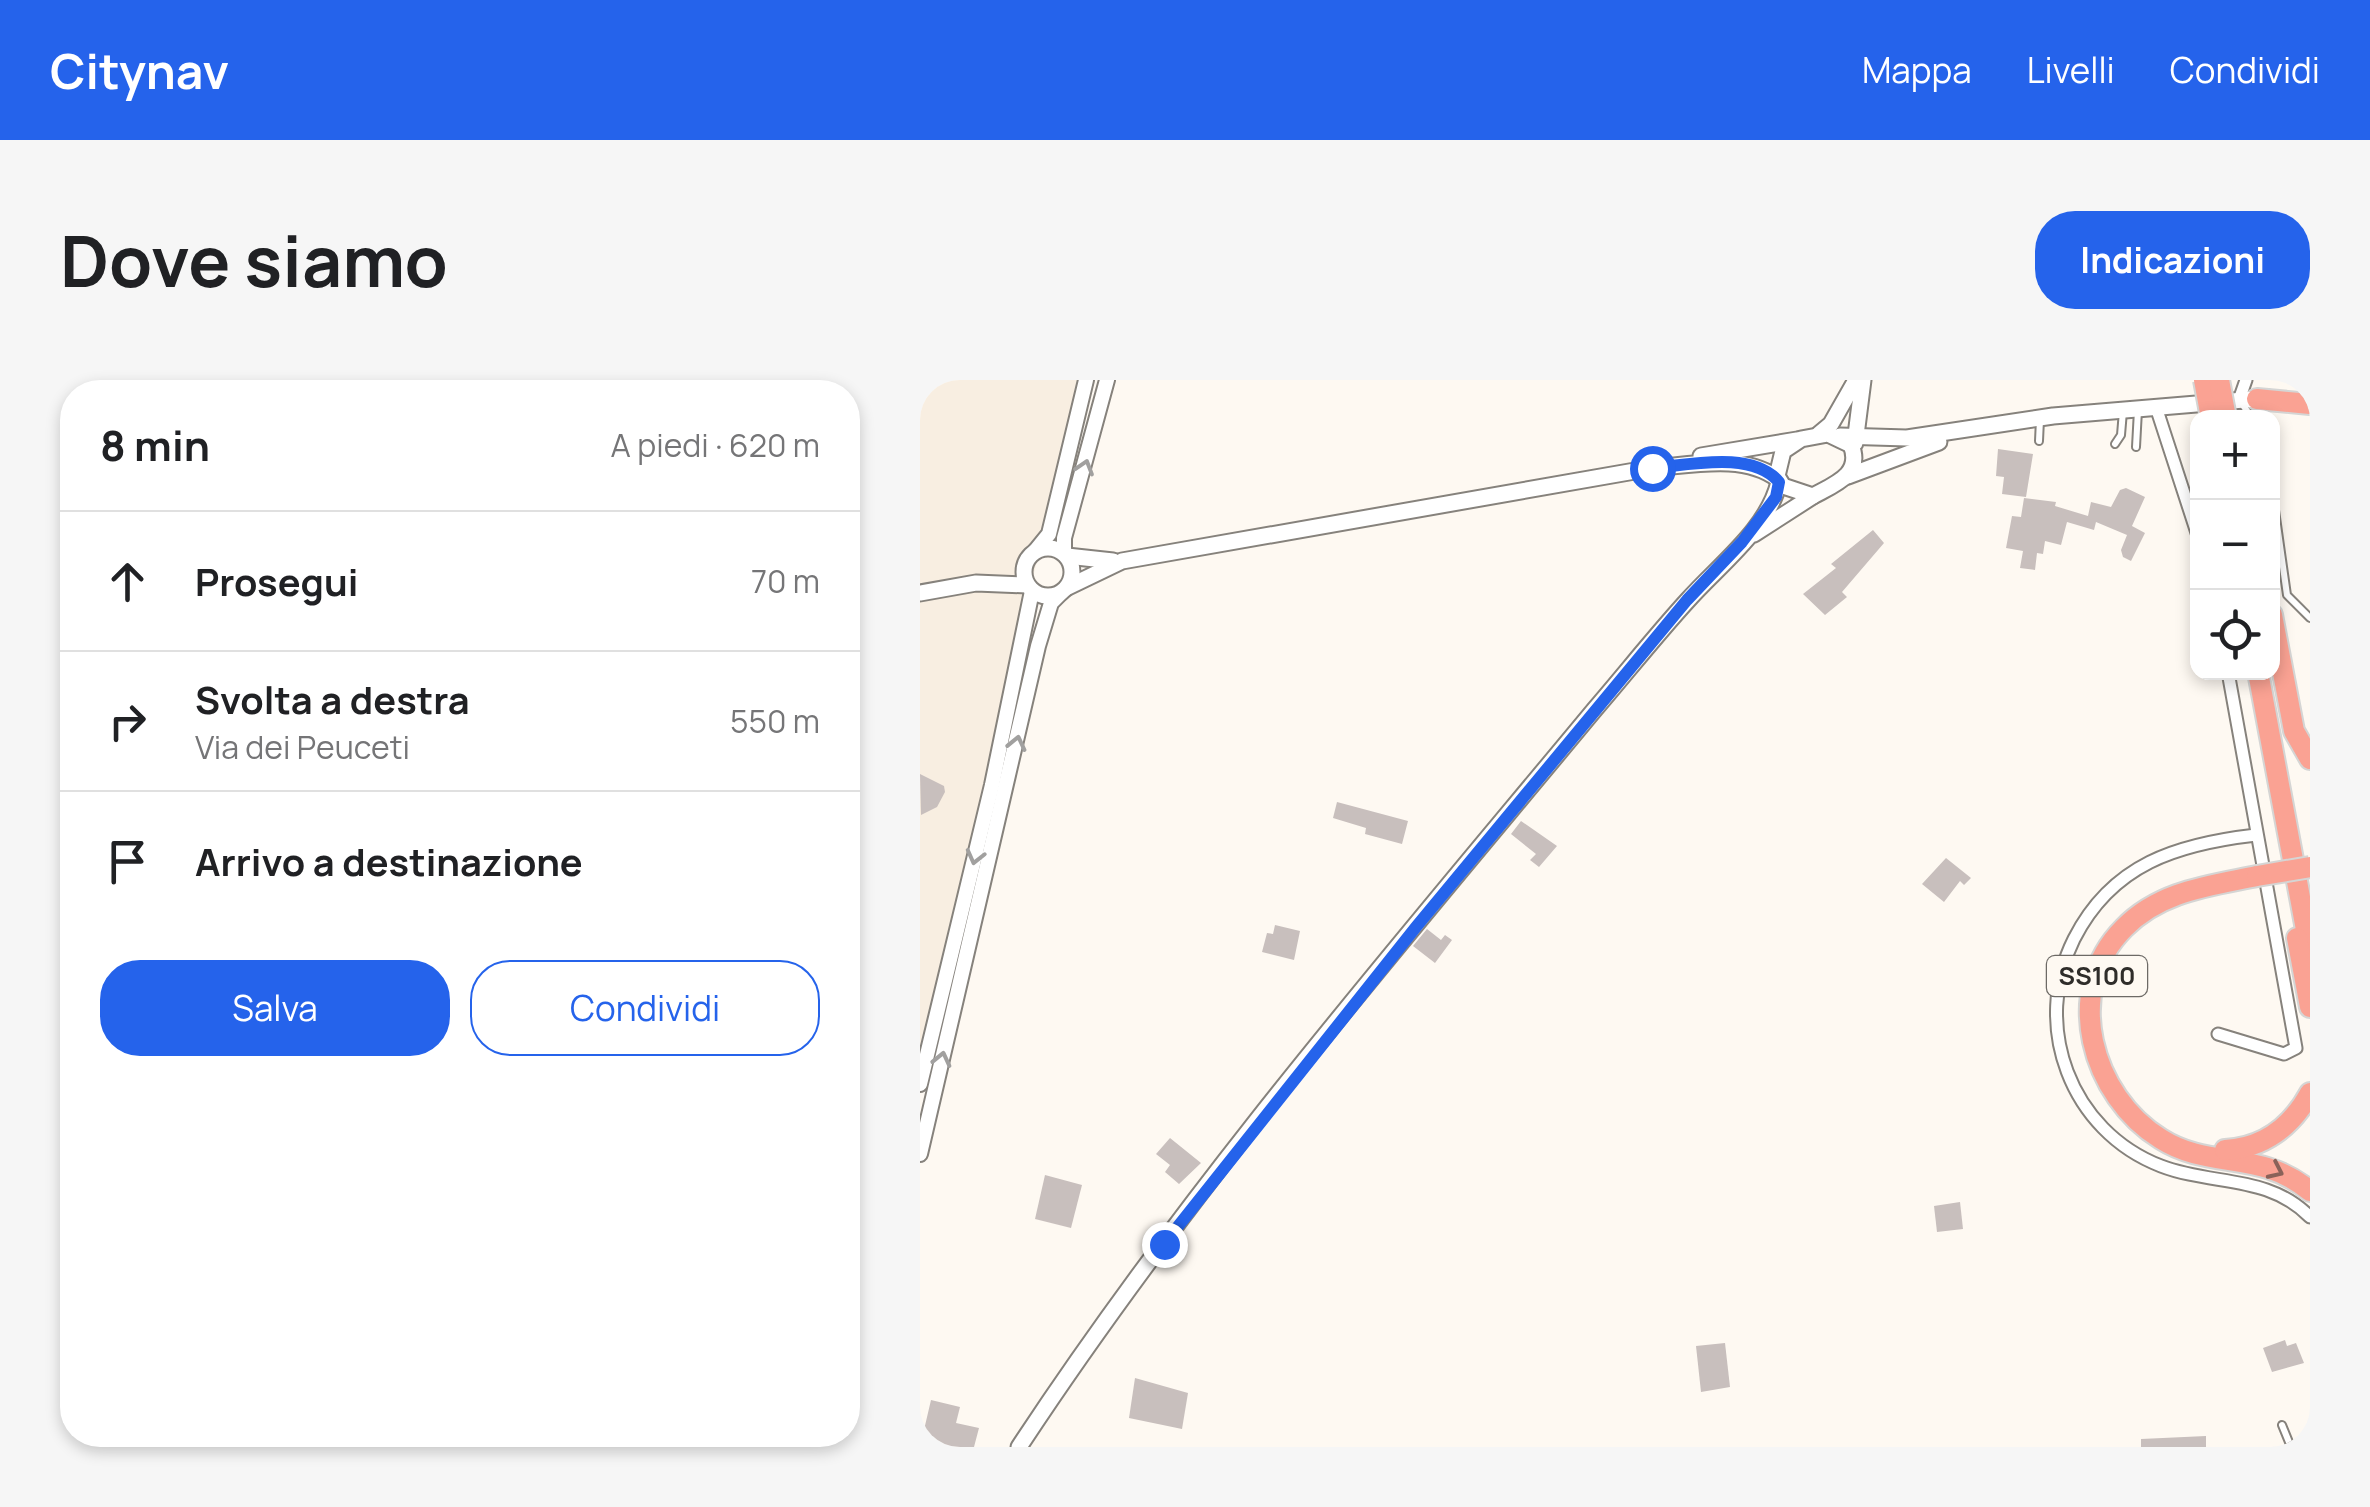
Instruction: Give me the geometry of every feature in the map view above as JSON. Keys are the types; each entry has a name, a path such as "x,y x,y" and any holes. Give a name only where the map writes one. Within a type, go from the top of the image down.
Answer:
{"highway":[{"path":"2204,380 2210,410"},
{"path":"2220,380 2244,403 2310,404"},
{"path":"2280,658 2294,731 2310,759"},
{"path":"2259,680 2310,952"},
{"name":"SS100","path":"2274,680 2310,870 2194,888 2155,905 2123,928 2095,983 2091,1032 2102,1072 2126,1111 2170,1144 2193,1154 2255,1162 2310,1191"},
{"path":"2273,753 2278,836 2310,1007"},
{"path":"2170,1144 2218,1150 2251,1147 2286,1126 2310,1093"}],"main road":[{"path":"976,583 1052,548 1065,555 1122,561 1801,439 1820,434 1832,424 1860,380"},
{"path":"1844,478 1853,467 1850,441 1860,380"},
{"path":"1820,434 1850,441 1908,438 2035,418 2310,395"},
{"path":"1742,542 1844,478 1920,447 2035,418"},
{"path":"1019,1447 1069,1370 1263,1114 1596,708 1742,542 1776,497 1782,452 1801,439"},
{"path":"1652,468 1736,464 1759,468 1796,494 1813,496"},
{"path":"1065,555 1072,572 1065,589"},
{"path":"1029,588 1031,556"},
{"path":"920,593 976,583 1029,588 1047,597 1122,561"}],"street":[{"path":"1031,556 1049,534 1086,380"},
{"path":"1065,555 1064,538 1107,380"},
{"path":"2156,407 2190,511"},
{"path":"920,1084 992,785 1029,588"},
{"path":"920,1154 1038,646 1051,604 1065,589"},
{"path":"2218,1034 2284,1054 2296,1048 2229,680"},
{"path":"2256,835 2181,848 2129,871 2109,888 2068,952 2058,992 2058,1041 2067,1077 2079,1098 2126,1148 2183,1173 2264,1186 2310,1217"}],"lane":[{"path":"2115,444 2131,409"},
{"path":"2131,409 2136,447"},
{"path":"2035,418 2039,441"},
{"path":"2274,500 2287,595 2310,618"},
{"path":"2282,1425 2291,1447"}],"shaded area":[{"path":"920,380 1080,380 920,1052"}],"building":[{"path":"1998,449 2033,454 2026,497 2002,494 2004,477 1996,476"},
{"path":"2126,488 2145,497 2132,526 2145,533 2131,561 2123,557 2121,550 2127,535 2096,522 2094,530 2067,522 2061,545 2045,541 2043,554 2037,553 2035,570 2020,568 2023,551 2006,548 2012,516 2021,517 2024,498 2056,502 2055,506 2088,516 2091,502 2111,507 2120,490"},
{"path":"1873,530 1884,543 1842,592 1847,597 1825,615 1803,594 1836,568 1831,564"},
{"path":"920,774 944,786 945,792 937,807 921,815"},
{"path":"1337,802 1408,821 1402,844 1365,834 1366,828 1333,818"},
{"path":"1521,821 1557,846 1539,867 1530,860 1536,854 1511,834"},
{"path":"1946,858 1971,878 1964,885 1960,881 1944,902 1922,884"},
{"path":"1275,925 1300,931 1294,960 1262,952 1267,933 1273,934"},
{"path":"1427,929 1441,940 1445,935 1452,940 1435,963 1413,946"},
{"path":"1170,1138 1201,1163 1179,1184 1165,1172 1170,1165 1156,1154"},
{"path":"1045,1175 1082,1185 1071,1228 1035,1219"},
{"path":"1960,1202 1963,1229 1937,1232 1934,1206"},
{"path":"2285,1340 2287,1346 2296,1343 2304,1363 2272,1372 2263,1348"},
{"path":"1725,1343 1730,1387 1701,1392 1696,1346"},
{"path":"1135,1378 1188,1393 1182,1429 1129,1418"},
{"path":"931,1400 960,1407 956,1423 979,1428 974,1447 920,1447"},
{"path":"2206,1436 2206,1447 2141,1447 2141,1439"}],"route":[{"path":"1164,1244 1263,1114 1596,708 1763,516 1776,497 1779,482 1768,471 1736,464 1652,468"}]}
